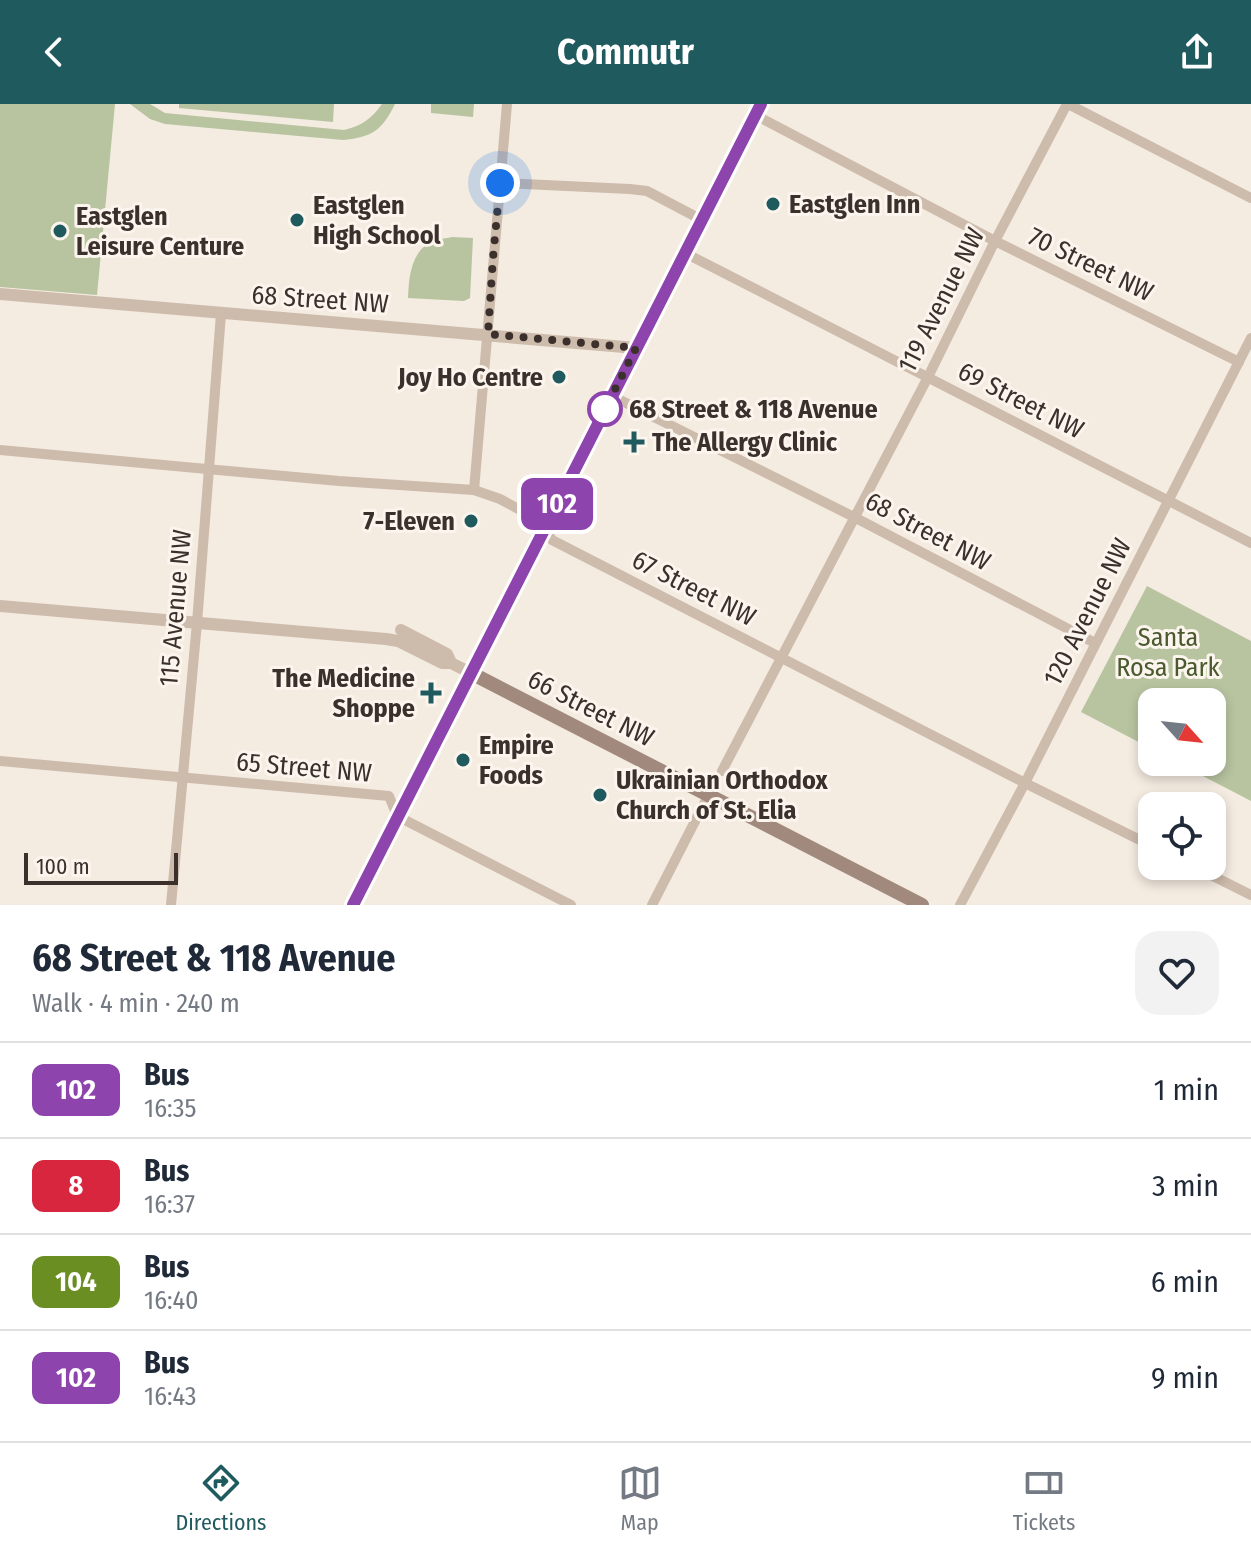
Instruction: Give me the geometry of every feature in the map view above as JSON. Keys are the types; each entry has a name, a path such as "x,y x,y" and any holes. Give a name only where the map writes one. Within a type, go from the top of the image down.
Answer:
{"main road":[{"path":"353,905 758,110"},
{"name":"66 Street NW","path":"471,673 922,905"}],"street":[{"path":"474,490 507,104"},
{"path":"1067,104 1251,198"},
{"name":"119 Avenue NW","path":"722,771 1067,104"},
{"name":"70 Street NW","path":"758,110 995,241 1239,362"},
{"path":"500,183 647,191 702,220"},
{"name":"69 Street NW","path":"685,253 1251,543"},
{"name":"68 Street NW","path":"0,294 636,348"},
{"name":"115 Avenue NW","path":"171,905 221,314"},
{"name":"120 Avenue NW","path":"960,905 1251,338"},
{"name":"68 Street NW","path":"612,396 854,517 1095,643"},
{"name":"67 Street NW","path":"0,450 474,490 524,512 552,540 1138,839"},
{"name":"66 Street NW","path":"0,606 386,639 398,641 442,663 451,663 471,673"},
{"name":"66 Street NW","path":"401,630 447,654 451,663"},
{"name":"65 Street NW","path":"0,761 389,796 397,816 571,905"},
{"path":"652,905 708,796"},
{"path":"1221,880 1251,895"}],"green space":[{"path":"0,104 115,104 97,295 0,287"},
{"path":"130,104 150,104 165,113 344,130 366,121 382,104 395,104 375,131 343,140 165,124 150,119"},
{"path":"179,104 334,104 333,122 179,108"},
{"path":"431,104 474,104 473,117 431,113"},
{"path":"452,237 473,238 470,298 464,301 408,298 410,276 421,249 429,242"},
{"name":"Santa Rosa Park","path":"1147,586 1251,641 1251,801 1203,776 1226,776 1226,688 1138,688 1138,742 1081,712"}],"shaded area":[{"path":"585,477 587,517 573,525 575,528 570,531 560,527"}],"bus line":[{"name":"102","path":"353,905 761,104"}],"place":[{"name":"Eastglen Inn","path":"773,204"},
{"name":"Eastglen High School","path":"297,220"},
{"name":"Eastglen Leisure Centure","path":"60,231"},
{"name":"Joy Ho Centre","path":"559,377"},
{"name":"68 Street & 118 Avenue","path":"605,409"},
{"name":"The Allergy Clinic","path":"634,442"},
{"name":"7-Eleven","path":"471,521"},
{"name":"The Medicine Shoppe","path":"431,693"},
{"name":"Empire Foods","path":"463,760"},
{"name":"Ukrainian Orthodox Church of St. Elia","path":"600,795"}],"route":[{"path":"500,183 488,334 636,348 605,409"}]}
